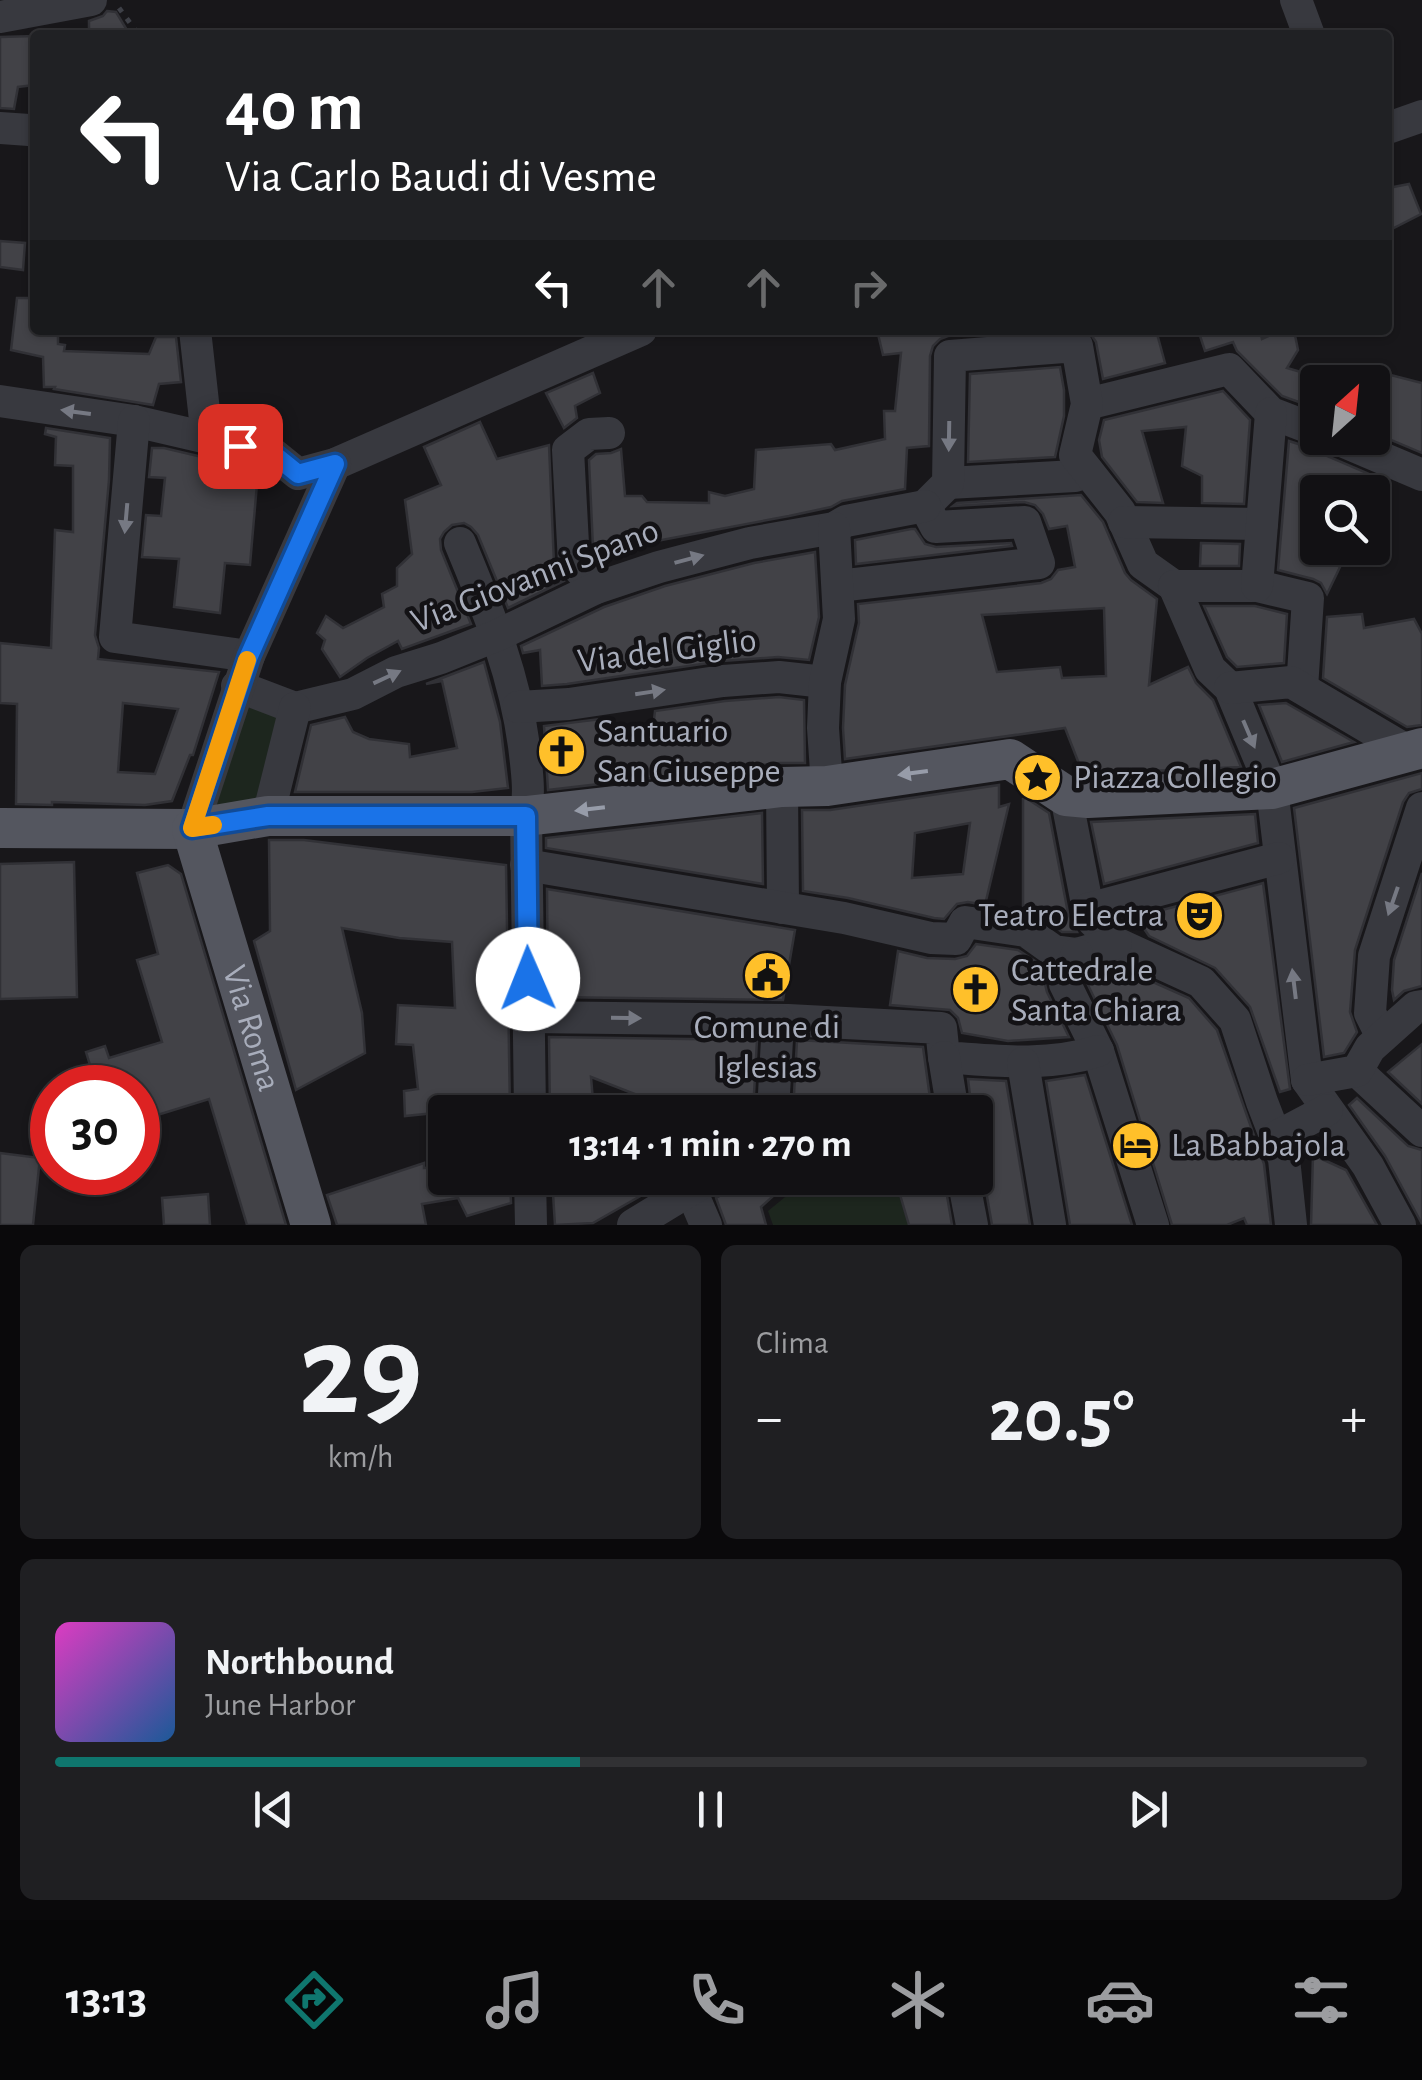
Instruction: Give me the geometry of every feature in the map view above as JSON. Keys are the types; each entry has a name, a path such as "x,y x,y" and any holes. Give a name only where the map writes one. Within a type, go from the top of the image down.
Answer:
{"main road":[{"path":"0,828 192,828 268,816 526,816 782,787 826,786 1010,759 1066,796 1272,789 1402,753"},
{"name":"Via Roma","path":"192,828 312,1225"}],"street":[{"path":"1296,0 1307,30"},
{"path":"0,18 104,2"},
{"path":"1392,127 1422,116"},
{"path":"197,335 207,438"},
{"path":"0,401 134,420 272,453 298,474 335,464 631,335"},
{"path":"948,483 950,356 1076,346 1086,404 1074,455 1120,512 1142,564 1174,586 1210,669 1230,688 1272,789 1306,1080 1368,1166 1400,1225"},
{"path":"1086,404 1229,369 1271,413 1300,424"},
{"path":"1257,586 1271,413"},
{"path":"134,420 116,637 243,670 295,708 268,816"},
{"path":"596,588 574,563 568,450 589,434 609,432"},
{"path":"1375,455 1422,475"},
{"path":"192,828 243,670 335,464"},
{"path":"838,586 1039,564 1025,522 936,527 925,506 948,483 1088,472"},
{"name":"Via Giovanni Spano","path":"295,708 353,694 396,672 498,635 596,588 659,567 750,543 925,506"},
{"path":"1124,522 1262,524"},
{"path":"826,786 822,728 825,682 838,628 834,528"},
{"path":"460,543 498,635 518,707 530,792 526,816 530,1095"},
{"path":"1174,586 1257,586 1308,598 1302,688"},
{"name":"Via del Giglio","path":"518,707 569,704 779,676 825,682"},
{"path":"1230,688 1291,682 1402,753"},
{"path":"782,787 792,910"},
{"path":"1066,796 1099,924 1161,964 1201,982 1235,1020 1280,1148 1291,1225"},
{"path":"1382,1037 1370,1013 1374,956 1422,808"},
{"path":"1152,1225 1098,1051 1065,984 1078,954 1099,924 1279,858"},
{"path":"526,865 931,938 956,938 965,922 1026,931 1054,950 1078,954"},
{"path":"1357,1072 1370,1048 1419,1006"},
{"path":"528,1017 783,1020 941,1028 950,1095"},
{"path":"775,1095 783,1020"},
{"path":"944,1056 1023,1063 1077,1058 1098,1051"},
{"path":"1023,1063 1050,1225"},
{"path":"1306,1080 1357,1072"},
{"path":"1357,1072 1422,1131"},
{"path":"1280,1148 1328,1110"},
{"path":"530,1195 531,1225"},
{"path":"634,1225 683,1195"},
{"path":"702,1195 706,1225"},
{"path":"966,1195 972,1225"}],"path":[{"path":"104,2 133,30"}],"shaded area":[{"path":"236,706 285,713 260,812 221,815 208,800"},
{"path":"788,1195 899,1195 909,1225 773,1225 768,1211"}],"building":[{"path":"107,11 116,12 127,30 89,30 89,21"},
{"path":"30,36 30,86 18,87 14,109 0,108 0,37"},
{"path":"1409,184 1421,214 1392,229 1392,187"},
{"path":"0,241 25,243 23,270 0,267"},
{"path":"17,298 30,298 30,335 58,335 58,344 65,345 64,351 149,354 156,337 176,337 181,382 159,384 153,405 54,389 44,387 43,357 11,350"},
{"path":"878,335 961,335 940,339 933,346 929,446 907,448 905,489 789,516 630,546 593,548 589,460 596,454 621,449 625,496 642,496 647,502 709,503 709,492 725,496 754,489 756,450 831,444 835,450 885,439 884,411 895,411 901,353 883,355"},
{"path":"1091,335 1157,335 1165,363 1103,379"},
{"path":"1200,335 1261,335 1262,339 1295,335 1298,350 1287,368 1300,372 1300,402 1282,396 1237,351 1233,342 1205,351"},
{"path":"1060,367 1064,416 1055,457 968,462 970,374"},
{"path":"593,373 600,393 575,406 577,418 564,428 546,393"},
{"path":"1390,375 1422,383 1422,453 1390,440"},
{"path":"1223,391 1250,420 1244,504 1202,503 1202,476 1182,466 1186,427 1142,431 1163,503 1137,502 1102,457 1099,440 1104,420"},
{"path":"480,422 497,459 549,445 554,564 564,581 508,608 478,535 464,523 452,525 440,539 441,550 471,624 402,649 398,641 340,677 322,649 325,640 317,633 326,616 343,628 384,607 382,594 397,586 397,568 412,554 405,500 441,485 424,447"},
{"path":"46,428 110,438 95,635 98,659 219,672 193,755 172,801 145,805 16,804 17,704 0,703 0,643 51,648 55,530 73,532 73,466 55,465 56,437 45,434","holes":["123,703 178,709 155,774 118,772"]},
{"path":"1289,441 1300,445 1300,455 1326,455 1372,475 1300,475 1300,565 1340,567 1327,594 1321,583 1313,579 1278,570"},
{"path":"152,448 262,471 261,485 257,484 250,565 225,563 220,613 174,607 179,559 142,557 146,515 161,516 165,478 149,477"},
{"path":"1081,495 1103,522 1125,573 1157,599 1149,685 1188,667 1196,683 1213,700 1241,767 1083,774 1065,728 845,759 845,685 859,623 858,604 1041,583 1058,570 1075,567 1067,526 1049,529 1035,505 1024,502 953,506","holes":["1104,608 1106,676 1062,678 1060,667 997,672 982,615"]},
{"path":"915,529 925,544 936,547 1011,543 1012,546 856,564 855,540"},
{"path":"1201,543 1240,544 1239,566 1200,566"},
{"path":"815,552 819,617 809,660 778,657 722,661 542,686 540,650 523,653 521,646 604,607 665,586"},
{"path":"1204,606 1255,606 1287,614 1284,663 1237,667 1227,657"},
{"path":"1362,614 1364,628 1414,619 1422,634 1422,725 1407,727 1323,678 1327,617"},
{"path":"484,662 500,722 508,788 472,792 295,792 311,725 345,717 353,732 369,739 409,744 410,757 457,748 442,681 426,684"},
{"path":"779,697 804,700 805,763 548,790 544,726 609,718 611,733 653,728 655,711"},
{"path":"1286,703 1354,742 1282,762 1259,705"},
{"path":"1422,773 1422,789 1409,793 1403,802 1355,950 1350,1012 1357,1032 1344,1053 1324,1057 1294,808"},
{"path":"999,785 999,807 1009,804 985,905 957,904 944,919 803,891 802,810 830,810","holes":["970,823 963,874 912,878 915,833"]},
{"path":"1026,798 1049,813 1068,913 1077,932 1062,932 1038,915 1023,910"},
{"path":"762,813 763,884 546,848 546,838"},
{"path":"1255,814 1258,843 1104,884 1091,822"},
{"path":"269,840 304,840 506,865 510,1095 428,1095 428,1114 405,1116 404,1091 418,1089 413,1045 396,1044 398,1005 455,1008 452,942 342,928 362,1013 365,1053 296,1090 254,941 270,931"},
{"path":"74,862 77,997 0,999 0,864"},
{"path":"168,865 181,874 286,1225 247,1225 209,1099 160,1114 160,1065 90,1065 86,1052 105,1046 109,1058 162,1042 137,960 158,954 137,873"},
{"path":"1422,873 1422,986 1404,991 1394,1000 1394,960"},
{"path":"1263,883 1290,1089 1280,1092 1250,1007 1215,968 1149,936 1136,917"},
{"path":"547,889 795,930 783,1000 548,997"},
{"name":"Cattedrale Santa Chiara","path":"976,944 1018,950 1049,970 1047,992 1069,1037 1008,1041 962,1033 958,1018 950,1010 890,1005 898,951 955,959 967,956"},
{"path":"1135,974 1189,998 1217,1030 1264,1164 1271,1225 1247,1225 1244,1218 1227,1225 1172,1225 1117,1045 1087,983"},
{"path":"549,1037 757,1040 754,1095 637,1095 591,1077 593,1095 550,1095"},
{"path":"797,1040 923,1047 930,1095 794,1095"},
{"path":"1422,1044 1422,1104 1388,1072"},
{"path":"1085,1075 1132,1225 1070,1225 1046,1081"},
{"path":"968,1079 1006,1081 1030,1225 992,1225 987,1195 993,1195 993,1095 970,1095"},
{"path":"1357,1098 1408,1146 1422,1150 1422,1224 1385,1156 1349,1105"},
{"path":"0,1153 30,1157 30,1195 36,1195 33,1225 0,1225"},
{"path":"1313,1155 1346,1170 1377,1225 1311,1225"},
{"path":"424,1163 424,1168 428,1168 428,1195 511,1195 511,1203 467,1216 458,1198 422,1204 426,1225 337,1225 327,1195"},
{"path":"208,1194 210,1225 164,1225 162,1198"},
{"path":"553,1195 642,1195 593,1223 555,1225"},
{"path":"774,1195 761,1207 766,1225 726,1225 716,1198"},
{"path":"900,1195 947,1195 952,1225 909,1225"}],"slow traffic":[{"path":"213,825 192,828 247,660"}],"place":[{"name":"Santuario San Giuseppe","path":"562,751"},
{"name":"Piazza Collegio","path":"1038,777"},
{"name":"Teatro Electra","path":"1199,915"},
{"name":"Comune di Iglesias","path":"767,975"},
{"name":"Cattedrale Santa Chiara","path":"976,990"},
{"name":"La Babbajola","path":"1136,1145"}],"route":[{"path":"240,446 272,453 298,474 335,464 237,686 192,828 268,816 526,816 528,979"}]}
